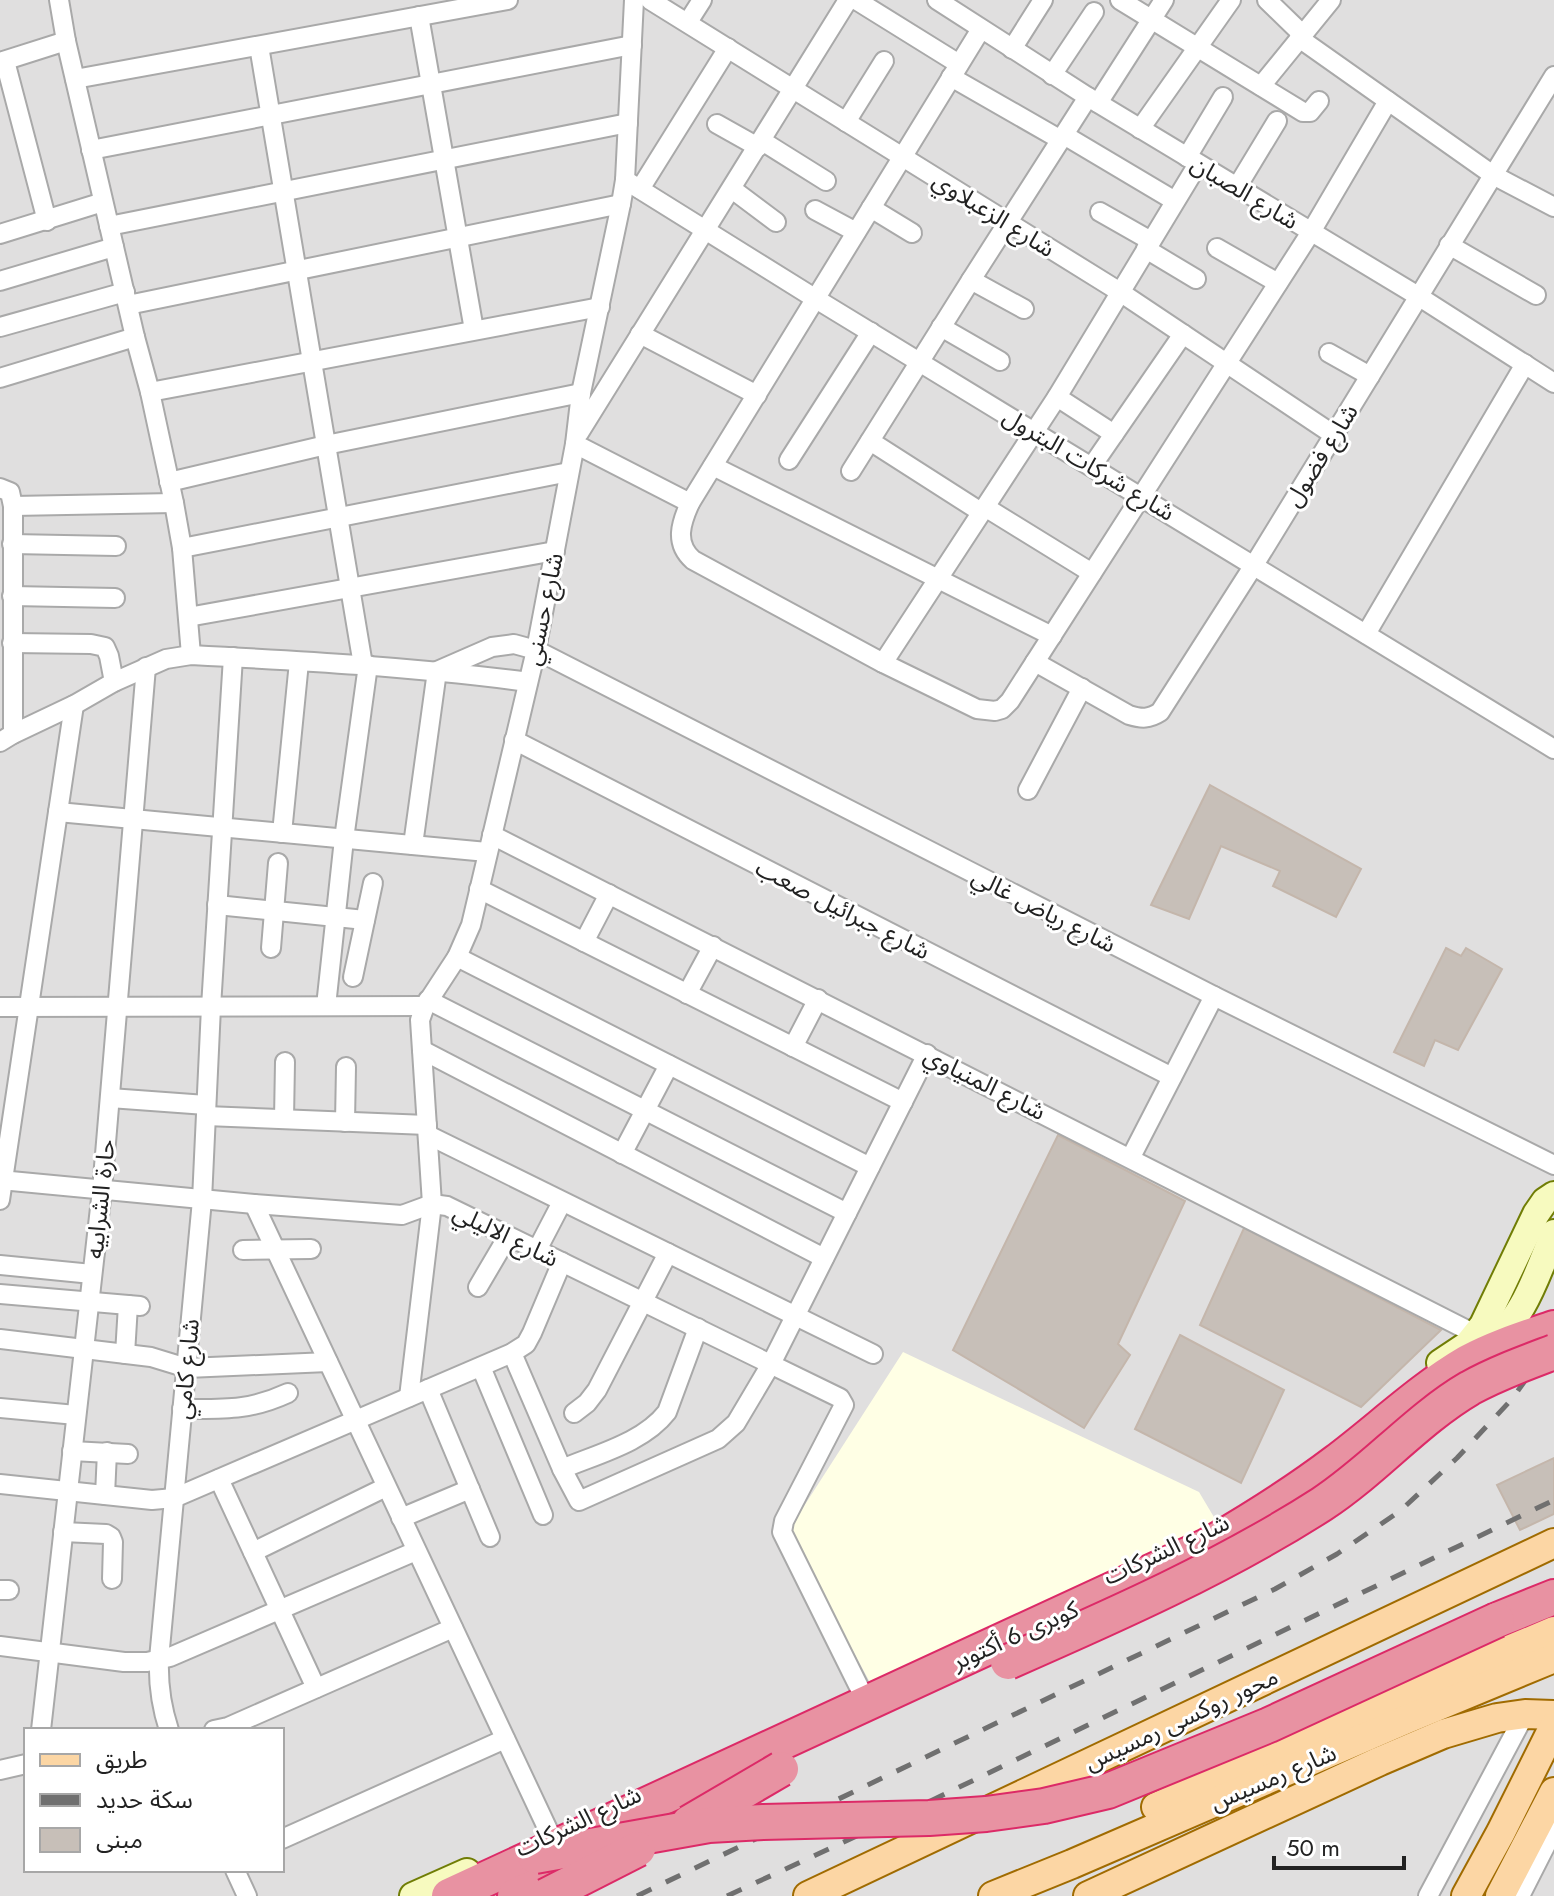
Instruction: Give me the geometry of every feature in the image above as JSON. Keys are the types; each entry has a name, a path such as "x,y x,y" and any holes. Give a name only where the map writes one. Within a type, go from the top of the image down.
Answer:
{"highway":[{"name":"كوبرى 6 أكتوبر","path":"538,1873 1207,1546 1273,1507 1338,1461 1414,1398 1468,1362 1506,1344 1554,1328"},
{"name":"كوبرى 6 أكتوبر","path":"449,1896 538,1873 692,1821 842,1736 1096,1624 1228,1559 1325,1502 1468,1389 1506,1370 1554,1352"},
{"path":"538,1873 709,1825 986,1814 1044,1806 1108,1791 1269,1725 1554,1597"}],"main road":[{"name":"شارع الشركات","path":"413,1896 538,1873 860,1689 1221,1525 1254,1506 1477,1335 1536,1214 1545,1201 1554,1195"},
{"name":"شارع الشركات","path":"425,1896 1185,1549 1249,1516 1418,1383 1491,1343 1545,1285 1554,1233"},
{"path":"1519,1310 1554,1321"},
{"name":"محور روكسى رمسيس","path":"808,1896 1554,1543"},
{"path":"1072,1864 1091,1846 1133,1818 1387,1701 1554,1631"},
{"name":"شارع رمسيس","path":"993,1896 1554,1658"},
{"name":"شارع رمسيس","path":"1525,1714 1554,1697"},
{"name":"شارع رمسيس","path":"1088,1896 1443,1734 1497,1718 1525,1714 1554,1715"},
{"path":"1466,1896 1554,1726"},
{"path":"1500,1896 1554,1792"}],"street":[{"path":"75,79 508,0"},
{"name":"شارع حسني","path":"409,1397 432,1204 420,1020 426,1003 457,957 471,925 536,650 576,440 581,393 621,204 632,184 628,123 634,0"},
{"name":"شارع الزعبلاوي","path":"650,0 1120,292 1334,435"},
{"path":"688,22 702,0"},
{"path":"690,503 576,440 848,0"},
{"path":"856,0 955,71 1063,138 1175,201"},
{"name":"شارع الصبان","path":"937,0 1052,75 1418,296 1554,383"},
{"path":"1012,49 1043,0"},
{"path":"1120,0 1306,113 1319,101"},
{"path":"851,471 1063,138 1164,0"},
{"path":"1140,129 1231,0"},
{"path":"1267,0 1300,36 1388,101 1493,175 1554,207"},
{"path":"1261,86 1331,0"},
{"path":"64,1 66,41 174,503 182,548 191,655"},
{"path":"1052,75 1094,12"},
{"path":"419,16 474,330"},
{"path":"981,29 690,503 683,518 680,538 693,560 883,663 977,709 995,711 1010,701 1311,232 1388,101"},
{"path":"47,221 2,61 66,41"},
{"path":"91,150 632,45"},
{"path":"259,46 350,587 366,665 326,1006"},
{"path":"632,184 728,48"},
{"path":"846,122 884,61"},
{"name":"شارع فضول","path":"1035,662 1129,715 1140,719 1151,718 1160,712 1254,565 1554,76"},
{"path":"883,663 1057,397 1175,201 1223,97"},
{"path":"1237,187 1277,121"},
{"path":"109,226 628,123"},
{"path":"717,124 826,181"},
{"name":"شارع شركات البترول","path":"632,184 1554,749"},
{"path":"732,189 776,222"},
{"path":"0,234 103,202"},
{"path":"0,327 126,299 297,271 621,204"},
{"path":"871,208 912,233"},
{"path":"815,210 856,232"},
{"path":"1100,212 1196,279"},
{"path":"1449,245 1536,295"},
{"path":"0,281 114,247"},
{"path":"1217,248 1278,283"},
{"path":"971,280 1024,309"},
{"path":"150,392 600,307"},
{"path":"941,327 1000,361"},
{"path":"789,460 871,332"},
{"path":"640,334 757,395"},
{"path":"1092,466 1183,334"},
{"path":"0,378 135,337"},
{"path":"1329,353 1370,376"},
{"path":"1366,634 1525,364"},
{"path":"169,482 326,445 581,393"},
{"path":"1057,397 1114,434"},
{"path":"870,441 1092,573"},
{"path":"713,466 1052,636"},
{"path":"182,548 569,472"},
{"path":"0,488 10,492 13,506 6,576 12,596 6,622 12,643 6,672 6,738 146,667 166,659 191,655 366,665 528,682"},
{"path":"13,506 174,503"},
{"path":"8,534 116,546"},
{"path":"188,617 555,551"},
{"path":"12,596 115,598"},
{"path":"12,643 105,647 114,682"},
{"path":"437,671 492,647 514,644 536,650"},
{"name":"شارع رياض غالي","path":"536,650 1214,996 1554,1165"},
{"name":"شارع كامي","path":"168,1728 158,1685 159,1659 202,1200 233,657"},
{"path":"282,833 299,662"},
{"name":"حارة الشرابيه","path":"41,1728 102,1190 146,667"},
{"path":"413,845 437,671"},
{"path":"1028,790 1082,688"},
{"path":"0,1200 74,705"},
{"name":"شارع جبرائيل صعب","path":"514,740 1172,1077"},
{"path":"58,812 413,845 490,844"},
{"name":"شارع المنياوي","path":"490,844 609,894 1477,1335"},
{"path":"271,948 278,863"},
{"path":"353,977 373,883"},
{"path":"479,889 903,1102"},
{"path":"584,942 609,894"},
{"path":"217,905 365,920"},
{"path":"687,994 713,946"},
{"path":"457,957 870,1167"},
{"path":"1131,1157 1214,996"},
{"path":"793,1047 818,999"},
{"path":"0,1007 426,1003 847,1213"},
{"path":"422,1050 824,1258"},
{"path":"512,1353 579,1501 718,1439 736,1423 771,1364 927,1054"},
{"path":"284,1119 285,1062"},
{"path":"622,1154 669,1065"},
{"path":"345,1122 346,1067"},
{"path":"110,1098 284,1119 428,1130 562,1202 873,1354"},
{"name":"شارع الاليلي","path":"1,1180 202,1200 402,1215 432,1204 447,1206 840,1398 844,1405 784,1521 782,1532 860,1689"},
{"path":"537,1250 562,1202"},
{"path":"254,1204 505,1739 538,1873"},
{"path":"478,1287 508,1236"},
{"path":"243,1250 311,1249"},
{"path":"574,1413 597,1390 668,1253"},
{"path":"0,1484 152,1500 174,1498 512,1353 526,1344 562,1262"},
{"path":"0,1265 92,1274"},
{"path":"0,1294 134,1306 125,1354"},
{"path":"562,1469 627,1442 659,1423 667,1412 698,1328"},
{"path":"0,1339 151,1357 187,1368 328,1362"},
{"path":"481,1367 543,1515"},
{"path":"428,1389 490,1537"},
{"path":"182,1409 235,1409 254,1406 288,1393"},
{"path":"0,1408 76,1415"},
{"path":"72,1451 128,1454"},
{"path":"105,1495 107,1452"},
{"path":"219,1479 316,1688"},
{"path":"253,1552 386,1487"},
{"path":"401,1518 470,1489"},
{"path":"63,1532 106,1534 111,1537 112,1579"},
{"path":"0,1646 124,1662 147,1662 170,1657 416,1551"},
{"path":"223,1728 453,1628"},
{"path":"1428,1896 1525,1714"},
{"path":"284,1838 505,1739"},
{"path":"0,1770 24,1764"},
{"path":"1112,1896 1209,1840"},
{"path":"1520,1896 1551,1840"},
{"path":"236,1872 247,1896"}],"shaded area":[{"path":"0,0 1554,0 1554,1896 0,1896"},
{"path":"903,1352 1199,1492 1227,1539 880,1701 788,1531"}],"building":[{"path":"1210,785 1361,869 1336,917 1273,886 1280,871 1221,846 1189,919 1151,905"},
{"path":"1446,948 1461,956 1466,948 1502,969 1458,1050 1435,1040 1424,1066 1394,1052"},
{"path":"1058,1135 1185,1201 1118,1344 1130,1355 1084,1428 953,1350"},
{"path":"1244,1228 1441,1330 1361,1407 1200,1325"},
{"path":"1180,1335 1284,1390 1241,1483 1135,1429"},
{"path":"1554,1458 1554,1514 1520,1530 1497,1485"}],"railway":[{"path":"637,1896 1275,1589 1337,1554 1400,1511 1457,1458 1512,1399 1554,1340"},
{"path":"727,1896 1554,1500"}]}
